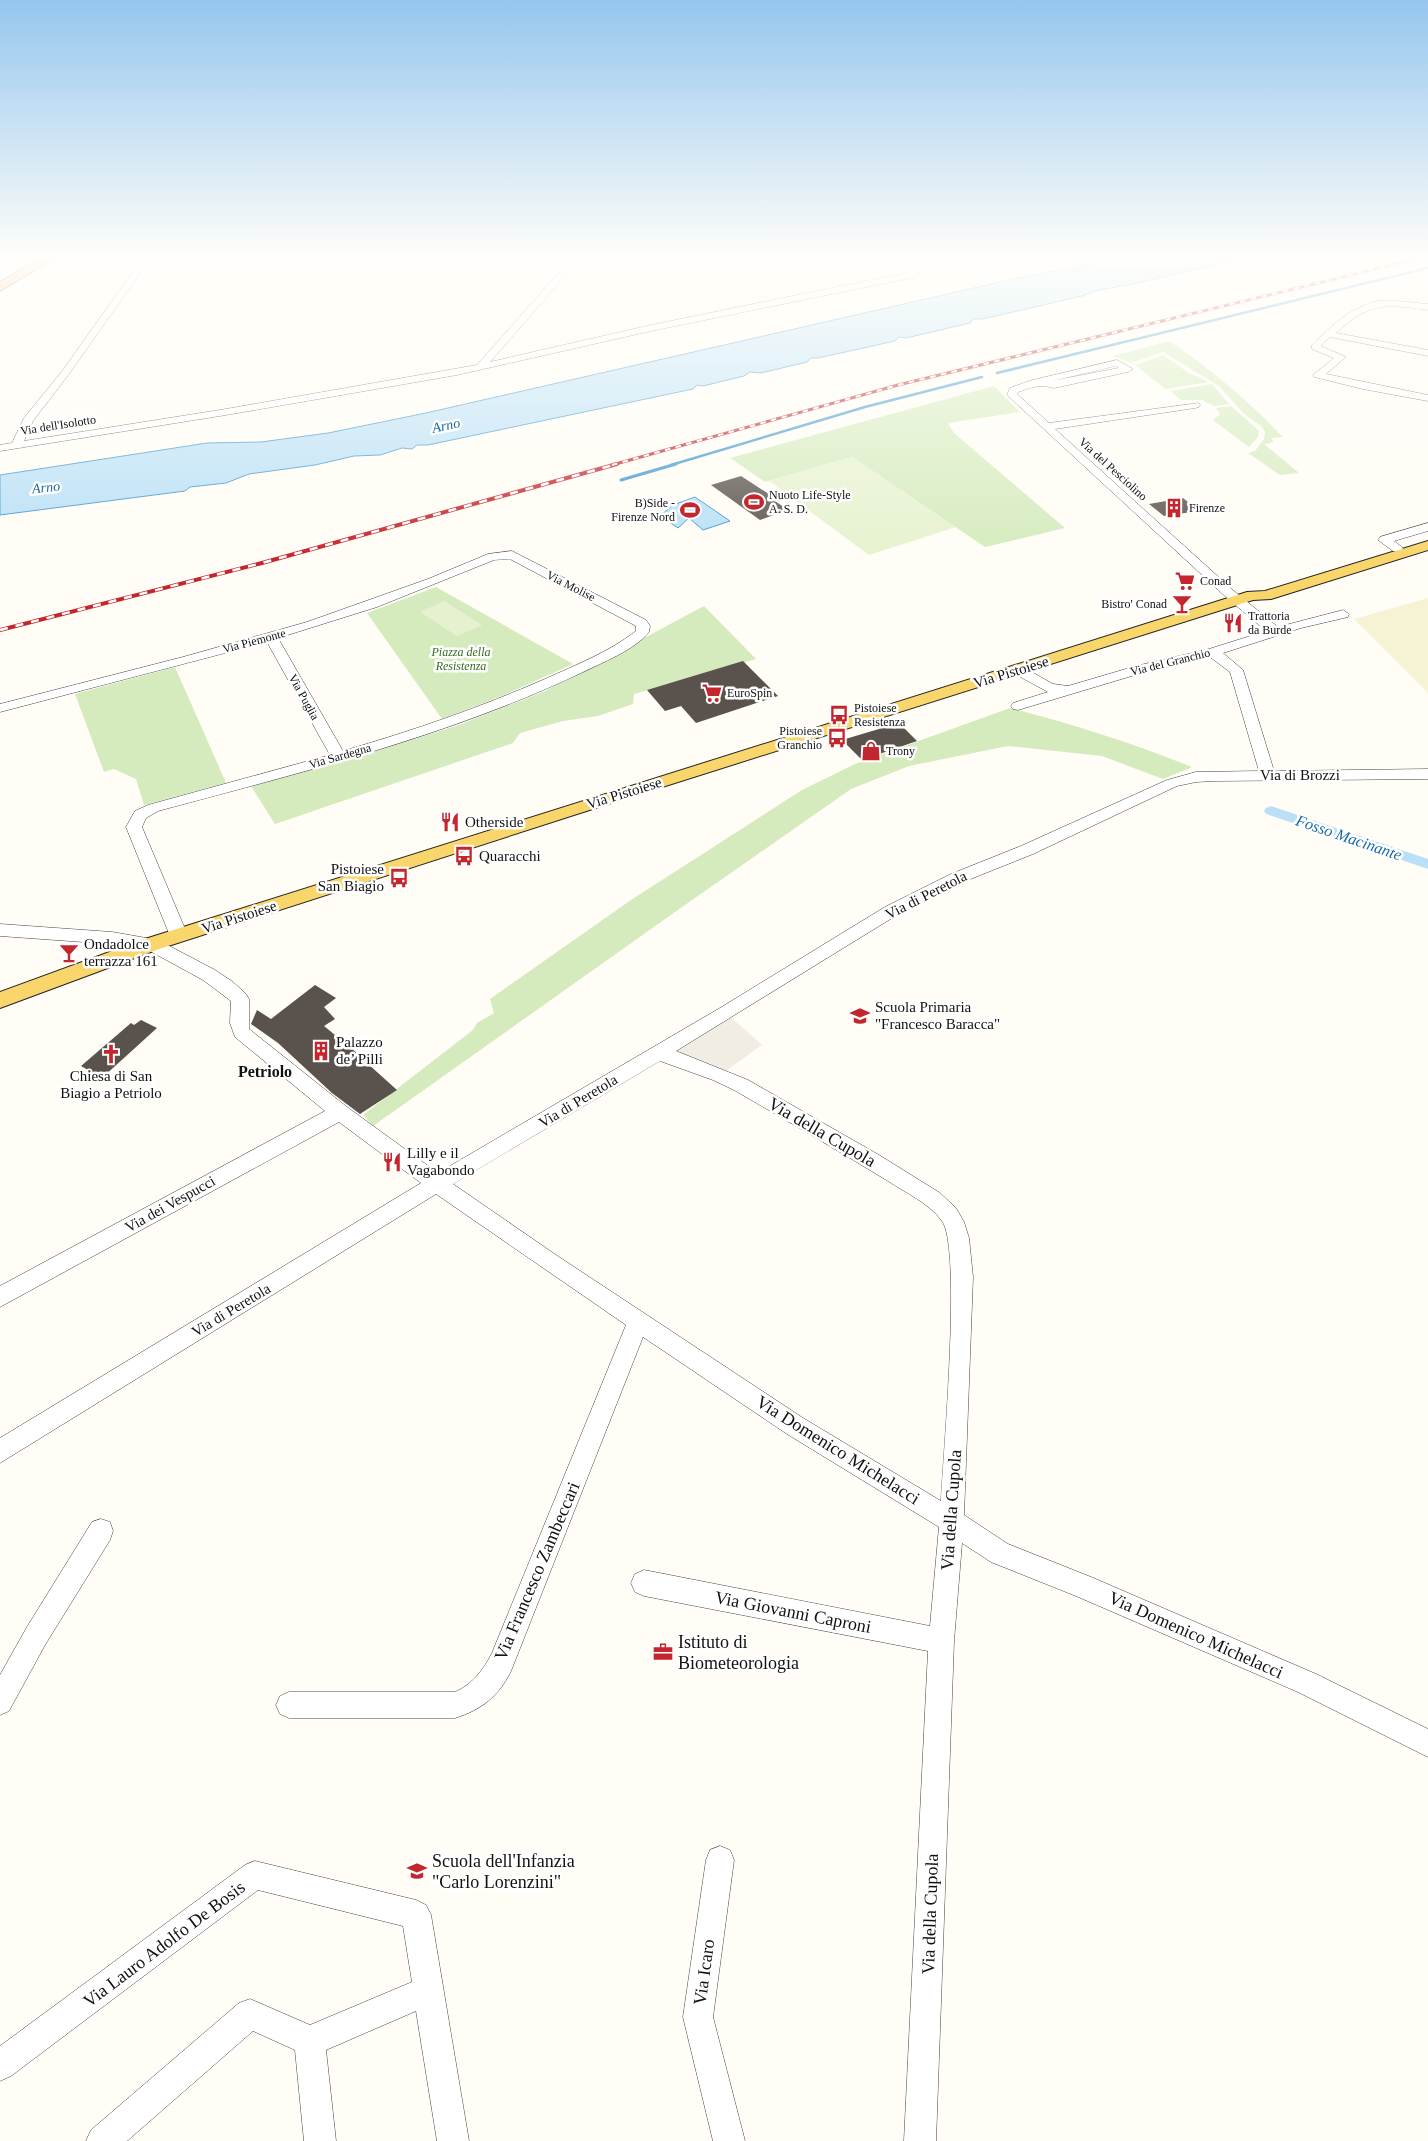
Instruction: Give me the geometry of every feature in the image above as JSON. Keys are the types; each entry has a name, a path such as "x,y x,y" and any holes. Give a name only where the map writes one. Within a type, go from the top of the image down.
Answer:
{"main road":[{"name":"Via Pistoiese","path":"1246,598 1257,590 1428,538"},
{"name":"Via Pistoiese","path":"0,1000 152,944 588,804 1246,598 1266,596 1428,545"}],"street":[{"path":"16,446 28,420 75,359"},
{"path":"478,367 485,359"},
{"name":"Via dell'Isolotto","path":"0,448 236,411 514,359"},
{"path":"1339,359 1318,375 1428,398"},
{"name":"Via del Pesciolino","path":"1033,382 1054,385 1128,369 1117,363 1033,382 1017,387 1012,394 1046,427 1246,598"},
{"path":"1402,394 1422,408"},
{"path":"1046,427 1195,405"},
{"path":"1397,548 1384,540 1428,527"},
{"name":"Via Molise","path":"502,554 512,555 639,620"},
{"name":"Via Piemonte","path":"0,708 271,637 378,604 502,554"},
{"path":"1246,598 1276,632"},
{"name":"Via del Granchio","path":"1018,706 1064,691 1142,669 1213,652 1342,614"},
{"name":"Via Sardegna","path":"179,936 134,827 139,816 153,808 444,724 528,692 634,638 643,628 639,620"},
{"name":"Via Puglia","path":"271,637 338,756"},
{"path":"1213,652 1236,670 1268,775"},
{"path":"1018,670 1048,687 1064,691"},
{"name":"Via di Brozzi","path":"1172,783 1204,776 1428,774"},
{"name":"Via di Peretola","path":"0,1451 437,1184 660,1053 911,900 957,878 1045,842 1172,783"},
{"path":"0,930 112,938 152,944"},
{"name":"Via Domenico Michelacci","path":"152,944 209,975 238,996 241,1001 239,1023 241,1032 340,1112 437,1184 638,1322 795,1426 952,1521 1000,1553 1082,1586 1307,1684 1428,1743"},
{"name":"Via della Cupola","path":"660,1053 720,1075 872,1160 944,1207 954,1222 959,1238 962,1277 952,1521 941,1641 920,2141"},
{"name":"Via dei Vespucci","path":"0,1297 340,1112"},
{"name":"Via Francesco Zambeccari","path":"289,1705 455,1705 464,1703 485,1687 502,1662 638,1322"},
{"path":"0,1702 36,1636 100,1531"},
{"name":"Via Giovanni Caproni","path":"644,1583 941,1641"},
{"name":"Via Icaro","path":"720,1860 698,2017 729,2141"},
{"name":"Via Lauro Adolfo De Bosis","path":"0,2065 255,1875 416,1915 453,2141"},
{"path":"102,2141 250,2014 310,2041 428,1990"},
{"path":"310,2041 320,2141"}],"shaded area":[{"path":"1428,598 1428,693 1354,619"},
{"path":"726,1013 762,1045 720,1075 660,1053"}],"green space":[{"path":"1120,359 1143,359 1131,363"},
{"path":"1152,359 1169,359 1189,373 1209,382 1166,389 1135,365"},
{"path":"1174,359 1194,359 1261,415 1283,437 1271,438 1274,442 1264,444 1299,473 1280,475 1248,453 1255,451 1264,439 1265,432 1261,426 1243,413 1219,386"},
{"path":"1212,384 1229,404 1214,406 1202,400 1181,400 1170,391"},
{"path":"994,386 1020,412 948,423 954,433 1065,528 985,547 852,457 765,482 730,458"},
{"path":"1231,406 1259,431 1258,437 1249,447 1213,420 1220,414 1216,408"},
{"path":"852,457 956,527 869,555 769,481"},
{"name":"Piazza della Resistenza","path":"436,587 573,664 504,695 442,719 367,613"},
{"path":"444,601 482,625 457,636 420,612"},
{"path":"704,606 756,659 634,694 633,704 598,716 563,721 520,733 513,743 275,824 251,786 364,755 459,725 545,691"},
{"path":"175,667 226,783 144,805 136,779 114,769 104,772 75,694"},
{"path":"1010,708 1102,734 1192,767 1163,779 1102,756 1008,746 909,766 851,789 373,1126 363,1115 473,1030 477,1023 494,1013 490,999 631,900 802,790 855,764"}],"water":[{"name":"Arno","path":"663,359 810,359 807,362 761,373 750,372 744,376 703,386 697,385 693,389 428,445 417,445 412,449 402,448 380,455 354,456 315,465 249,474 226,483 190,487 185,491 0,515 0,475 207,443 261,442 328,433 426,413"},
{"name":"B)Side - Firenze Nord","path":"695,497 730,521 703,530 689,518 678,528 660,516 673,505"}],"building":[{"name":"Nuoto Life-Style A. S. D.","path":"741,476 778,500 775,501 788,510 760,520 711,485"},
{"name":"Firenze","path":"1183,498 1199,511 1164,516 1149,504"},
{"name":"EuroSpin","path":"743,661 778,696 696,723 681,706 665,711 647,690"},
{"name":"Trony","path":"899,723 917,741 862,760 842,740"},
{"name":"Palazzo de’ Pilli","path":"315,985 336,998 324,1007 335,1019 324,1026 368,1062 397,1090 360,1114 332,1093 278,1043 251,1024 257,1010 271,1019"},
{"name":"Chiesa di San Biagio a Petriolo","path":"141,1020 157,1028 103,1077 96,1078 90,1075 88,1070 81,1066 131,1023 134,1025"}],"waterway":[{"path":"997,373 1055,359"},
{"path":"671,465 865,407 982,377"},
{"path":"621,480 676,464"},
{"name":"Fosso Macinante","path":"1271,811 1428,864"}],"railway":[{"path":"612,465 898,385 1005,359"},
{"path":"0,630 262,563 617,464"}],"place":[{"name":"Nuoto Life-Style A. S. D.","path":"754,502"},
{"name":"Firenze","path":"1174,508"},
{"name":"B)Side - Firenze Nord","path":"690,510"},
{"name":"Conad","path":"1185,581"},
{"name":"Bistro' Conad","path":"1182,604"},
{"name":"Trattoria da Burde","path":"1233,623"},
{"name":"EuroSpin","path":"712,693"},
{"name":"Pistoiese Resistenza","path":"839,715"},
{"name":"Pistoiese Granchio","path":"837,738"},
{"name":"Trony","path":"871,751"},
{"name":"Otherside","path":"450,822"},
{"name":"Quaracchi","path":"464,856"},
{"name":"Pistoiese San Biagio","path":"399,878"},
{"name":"Ondadolce terrazza 161","path":"69,953"},
{"name":"Scuola Primaria \"Francesco Baracca\"","path":"860,1016"},
{"name":"Palazzo de’ Pilli","path":"321,1051"},
{"name":"Chiesa di San Biagio a Petriolo","path":"111,1054"},
{"name":"Lilly e il Vagabondo","path":"392,1162"},
{"name":"Istituto di Biometeorologia","path":"663,1652"},
{"name":"Scuola dell'Infanzia \"Carlo Lorenzini\"","path":"417,1871"}],"district":[{"name":"Petriolo","path":"265,1071"}]}
